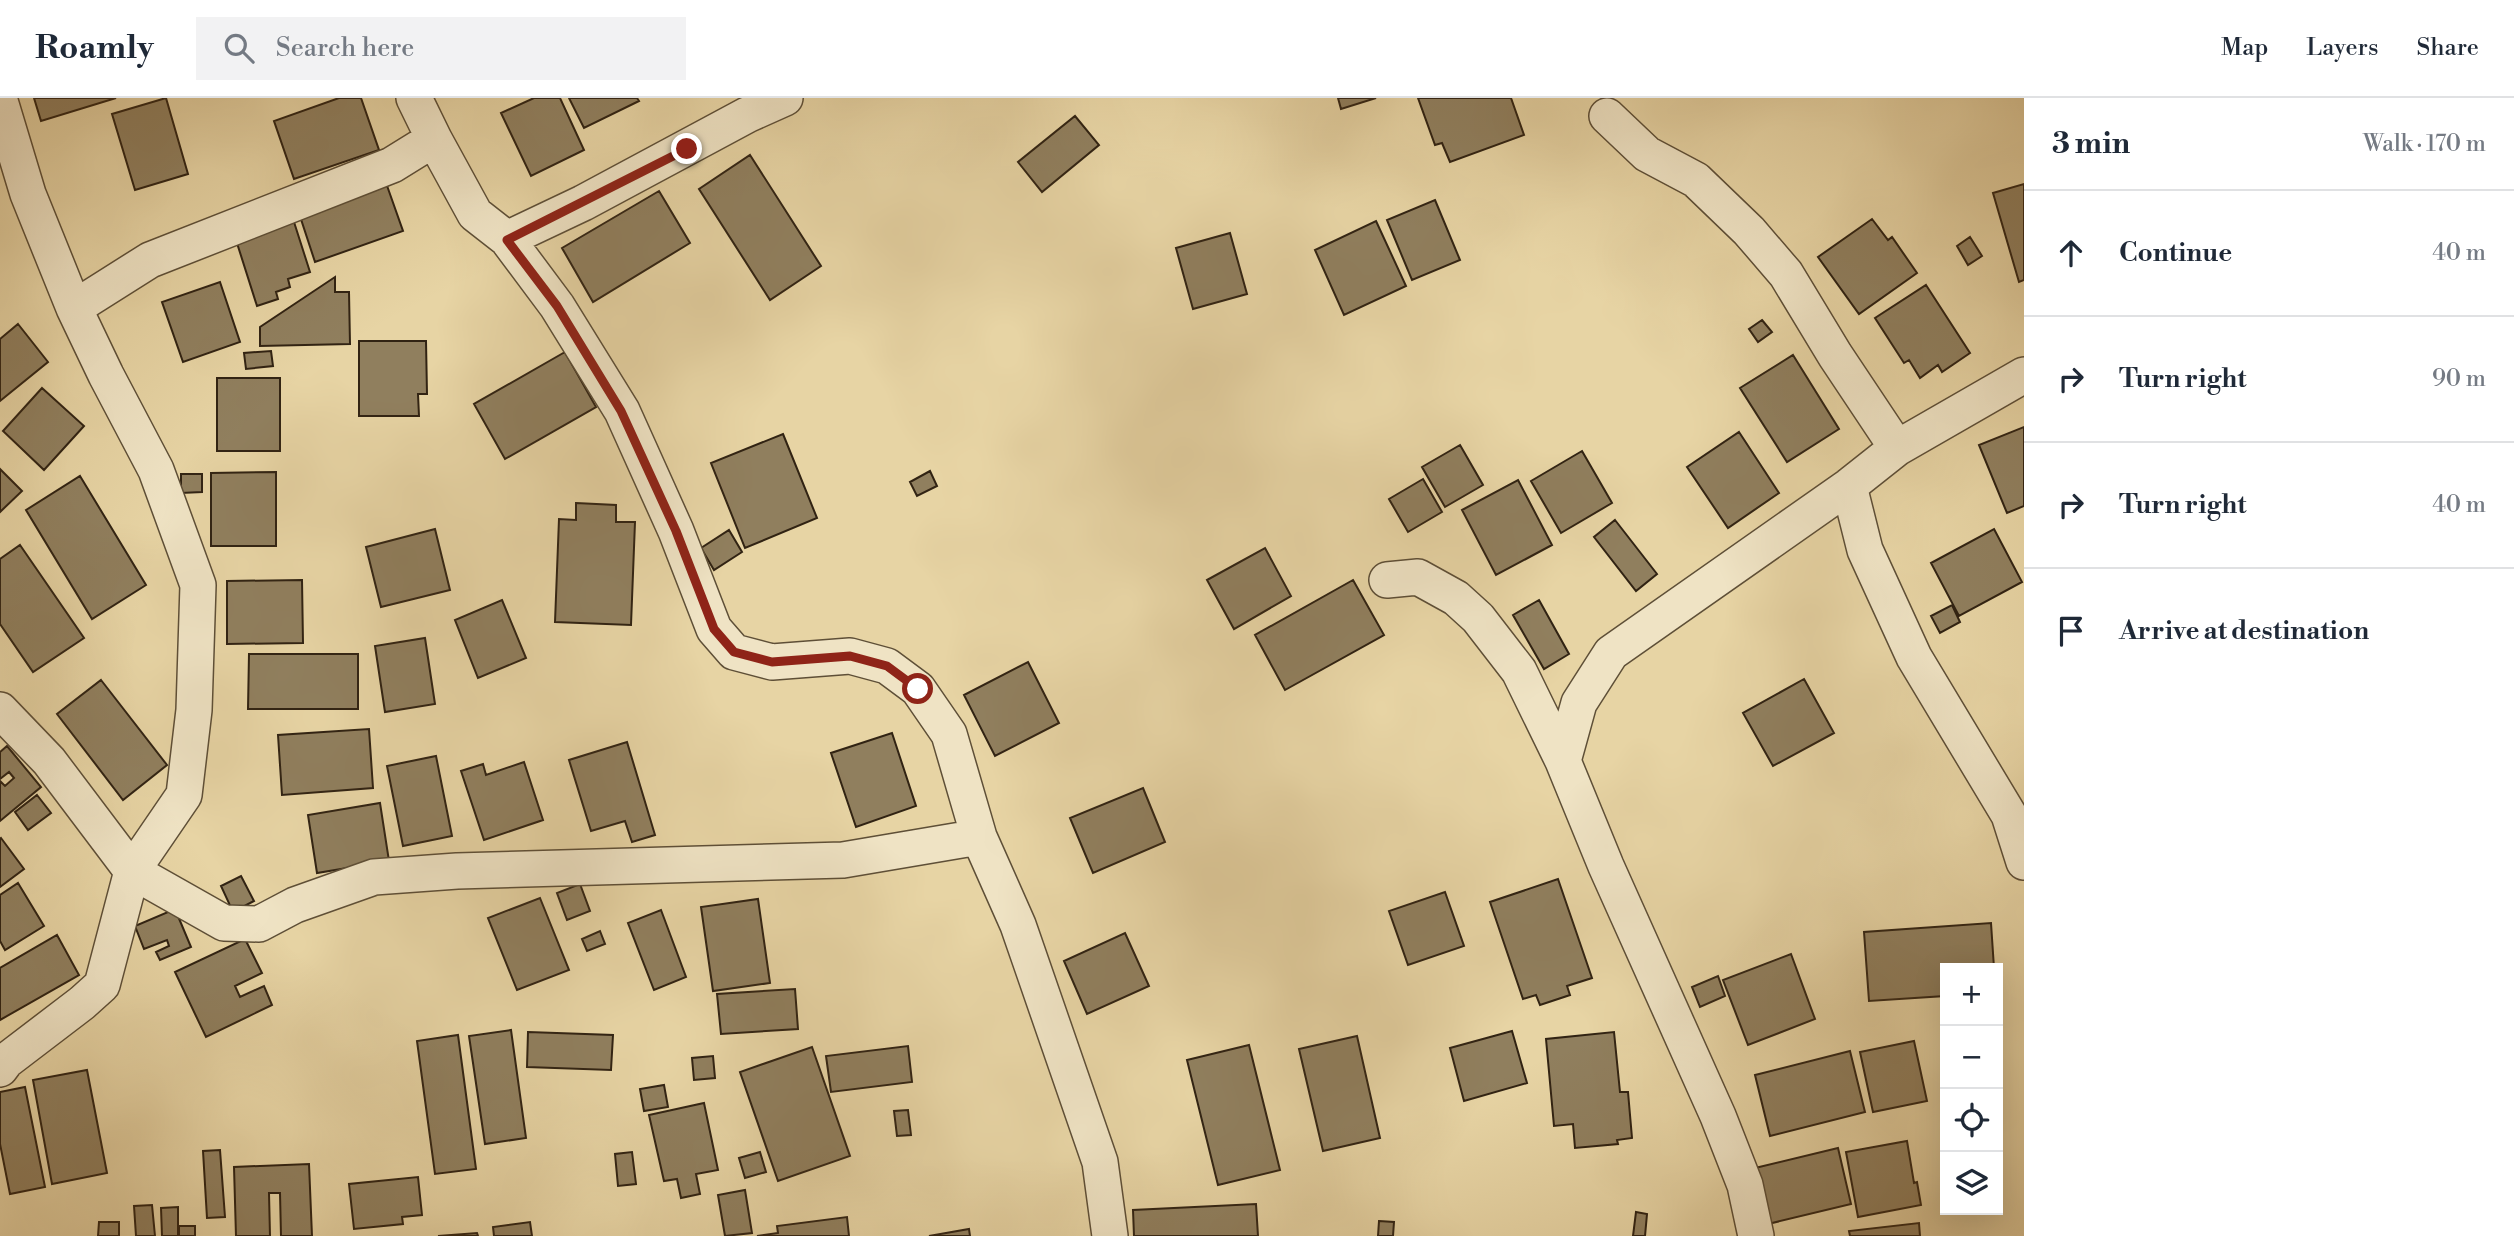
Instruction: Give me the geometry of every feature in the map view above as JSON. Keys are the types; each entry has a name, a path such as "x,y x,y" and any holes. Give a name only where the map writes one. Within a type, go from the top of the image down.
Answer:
{"street":[{"path":"414,98 433,139 475,214 507,240 557,306 621,411 676,531 714,629 734,652 772,662 850,656 887,666 918,689 949,734 979,837 1018,925 1100,1162 1110,1236"},
{"path":"507,240 583,203 747,115 785,98"},
{"path":"0,101 28,194 74,307 156,470 198,585 194,710 184,795 132,872 102,985 6,1061 0,1069"},
{"path":"1607,116 1647,154 1696,180 1756,239 1786,274 1835,355 1897,448"},
{"path":"74,307 150,260 392,165 433,139"},
{"path":"1563,761 1578,703 1611,653 1849,486 1897,448 2024,375"},
{"path":"1849,486 1865,551 1903,634 1914,657 2009,815 2024,862"},
{"path":"1387,580 1418,577 1456,598 1478,618 1519,671 1563,761 1606,866 1718,1116 1745,1185 1756,1236"},
{"path":"0,710 49,761 132,872 224,923 259,924 295,905 374,877 457,870 843,860 979,837"}],"building":[{"path":"34,98 116,98 41,121"},
{"path":"166,98 188,174 135,190 112,114"},
{"path":"339,98 361,98 379,150 294,179 274,121"},
{"path":"534,98 560,98 584,150 531,176 501,113"},
{"path":"569,98 637,98 639,101 584,128"},
{"path":"1338,98 1376,98 1341,109"},
{"path":"1418,98 1511,98 1524,135 1450,162 1442,143 1435,145"},
{"path":"1075,116 1099,145 1042,192 1018,162"},
{"path":"750,155 821,266 770,300 699,189"},
{"path":"385,180 403,231 315,262 298,210"},
{"path":"2024,184 2024,280 2019,282 1993,193"},
{"path":"659,191 690,243 593,302 562,248"},
{"path":"1435,200 1460,260 1412,280 1387,220"},
{"path":"1872,219 1888,240 1892,237 1917,273 1859,314 1818,257"},
{"path":"1376,221 1406,286 1344,315 1315,250"},
{"path":"294,222 310,272 288,279 290,287 276,292 278,299 257,306 236,240"},
{"path":"1230,233 1247,294 1193,309 1176,248"},
{"path":"1970,237 1982,256 1968,265 1957,246"},
{"path":"335,277 335,292 349,292 350,344 260,346 260,327"},
{"path":"220,282 240,342 183,362 162,302"},
{"path":"1926,285 1970,353 1942,372 1938,365 1920,378 1909,360 1904,363 1875,318"},
{"path":"1762,320 1772,332 1758,342 1749,329"},
{"path":"18,324 48,362 0,401 0,339"},
{"path":"359,341 426,341 427,394 418,394 419,416 359,416"},
{"path":"271,351 273,366 246,369 244,353"},
{"path":"565,352 596,407 505,459 474,404"},
{"path":"1793,355 1839,429 1787,462 1740,388"},
{"path":"217,378 280,378 280,451 217,451"},
{"path":"42,388 84,426 44,470 3,431"},
{"path":"2024,427 2024,506 2007,513 1979,445"},
{"path":"1739,432 1779,493 1728,528 1687,467"},
{"path":"783,434 817,518 745,548 711,463"},
{"path":"1460,445 1483,485 1445,507 1422,467"},
{"path":"1582,451 1612,503 1561,533 1531,481"},
{"path":"0,469 22,491 0,512"},
{"path":"930,471 937,486 917,496 910,482"},
{"path":"276,472 276,546 211,546 211,473"},
{"path":"181,474 202,474 202,492 181,493"},
{"path":"80,476 146,585 92,619 26,510"},
{"path":"1423,479 1442,512 1408,532 1389,499"},
{"path":"1518,480 1552,545 1496,575 1462,510"},
{"path":"576,503 616,505 616,522 635,522 631,625 555,622 559,519 576,520"},
{"path":"1615,520 1657,574 1636,591 1594,537"},
{"path":"435,529 450,590 381,607 366,547"},
{"path":"1994,529 2022,582 1959,616 1931,563"},
{"path":"729,530 742,552 714,570 701,548"},
{"path":"20,545 84,638 33,672 0,624 0,559"},
{"path":"1265,548 1291,596 1234,629 1207,580"},
{"path":"302,580 303,643 227,644 227,581"},
{"path":"1353,580 1384,635 1285,690 1255,635"},
{"path":"502,600 526,658 478,678 455,620"},
{"path":"1539,600 1569,654 1544,669 1513,615"},
{"path":"1952,605 1960,622 1940,633 1931,616"},
{"path":"425,638 435,704 385,712 375,646"},
{"path":"249,654 358,654 358,709 248,709"},
{"path":"1028,662 1059,723 995,756 964,695"},
{"path":"1804,679 1834,733 1773,766 1743,713"},
{"path":"101,680 167,765 123,800 57,714"},
{"path":"369,729 373,788 282,795 278,735"},
{"path":"892,733 916,806 856,827 831,753"},
{"path":"627,742 655,835 632,842 625,821 591,831 569,760"},
{"path":"7,746 41,787 0,821 0,781 5,786 14,778 9,772 0,779 0,752"},
{"path":"436,756 452,836 403,846 387,766"},
{"path":"524,762 543,820 484,840 461,771 483,764 486,775"},
{"path":"1143,788 1165,842 1093,873 1070,818"},
{"path":"37,795 51,813 28,830 15,812"},
{"path":"380,803 389,861 317,873 308,815"},
{"path":"0,839 24,869 0,887"},
{"path":"241,876 254,901 233,912 221,886"},
{"path":"1558,879 1592,978 1567,986 1570,995 1540,1005 1536,995 1523,999 1490,902"},
{"path":"18,883 44,926 5,950 0,941 0,895"},
{"path":"580,884 590,911 567,920 557,893"},
{"path":"1445,892 1464,946 1408,965 1389,911"},
{"path":"540,898 569,970 517,990 488,918"},
{"path":"758,899 770,983 713,991 701,907"},
{"path":"175,909 191,947 160,960 156,952 169,946 167,940 144,949 135,926"},
{"path":"661,910 686,977 654,990 628,923"},
{"path":"1991,923 1994,963 1940,963 1940,996 1869,1001 1864,932"},
{"path":"600,931 605,944 587,951 582,939"},
{"path":"1125,933 1149,986 1087,1014 1064,961"},
{"path":"57,935 79,975 0,1020 0,968"},
{"path":"245,939 262,973 235,986 240,997 264,986 272,1005 206,1037 175,972"},
{"path":"1791,954 1815,1019 1748,1045 1723,980"},
{"path":"1718,976 1725,996 1700,1007 1692,987"},
{"path":"795,989 798,1029 721,1034 717,994"},
{"path":"511,1030 526,1138 485,1144 469,1036"},
{"path":"1512,1031 1527,1083 1464,1101 1450,1048"},
{"path":"528,1032 613,1035 611,1070 527,1067"},
{"path":"1614,1032 1620,1092 1628,1092 1632,1138 1617,1140 1618,1144 1575,1148 1573,1124 1554,1126 1546,1039"},
{"path":"458,1035 476,1169 435,1174 417,1041"},
{"path":"1357,1036 1380,1138 1323,1151 1299,1049"},
{"path":"1914,1041 1927,1101 1873,1112 1860,1052"},
{"path":"1249,1045 1280,1170 1218,1185 1187,1060"},
{"path":"908,1046 912,1082 831,1092 826,1056"},
{"path":"812,1047 850,1156 778,1181 740,1072"},
{"path":"1850,1051 1865,1112 1770,1136 1755,1075"},
{"path":"713,1056 715,1078 694,1080 692,1058"},
{"path":"87,1070 107,1173 52,1184 33,1080"},
{"path":"664,1085 668,1107 644,1111 640,1089"},
{"path":"25,1087 45,1187 10,1194 0,1144 0,1092"},
{"path":"704,1103 718,1170 696,1174 700,1194 681,1198 677,1179 664,1181 649,1115"},
{"path":"908,1110 911,1135 897,1136 894,1111"},
{"path":"1907,1141 1914,1183 1917,1182 1921,1205 1858,1217 1846,1152"},
{"path":"1838,1148 1851,1204 1768,1224 1755,1168"},
{"path":"220,1150 225,1217 207,1218 203,1151"},
{"path":"632,1152 636,1184 618,1186 615,1154"},
{"path":"760,1152 766,1172 745,1178 739,1158"},
{"path":"309,1164 312,1236 281,1236 280,1193 269,1193 270,1236 236,1236 234,1167"},
{"path":"418,1177 422,1215 402,1217 403,1224 354,1229 349,1184"},
{"path":"745,1190 752,1233 725,1236 718,1195"},
{"path":"1256,1204 1258,1236 1134,1236 1133,1210"},
{"path":"152,1205 155,1236 136,1236 134,1206"},
{"path":"178,1207 178,1236 162,1236 161,1208"},
{"path":"1636,1212 1647,1214 1645,1236 1633,1236"},
{"path":"847,1217 849,1236 757,1236 778,1233 777,1226"},
{"path":"1379,1221 1394,1222 1393,1236 1378,1236"},
{"path":"99,1222 119,1222 119,1236 98,1236"},
{"path":"530,1222 532,1236 494,1236 493,1227"},
{"path":"1919,1223 1920,1236 1850,1236 1849,1231"},
{"path":"179,1226 195,1226 195,1236 179,1236"},
{"path":"969,1229 970,1236 929,1236"},
{"path":"477,1233 478,1236 438,1236"}],"route":[{"path":"687,149 507,240 557,306 621,411 676,531 714,629 734,652 772,662 850,656 887,666 918,689"}]}
